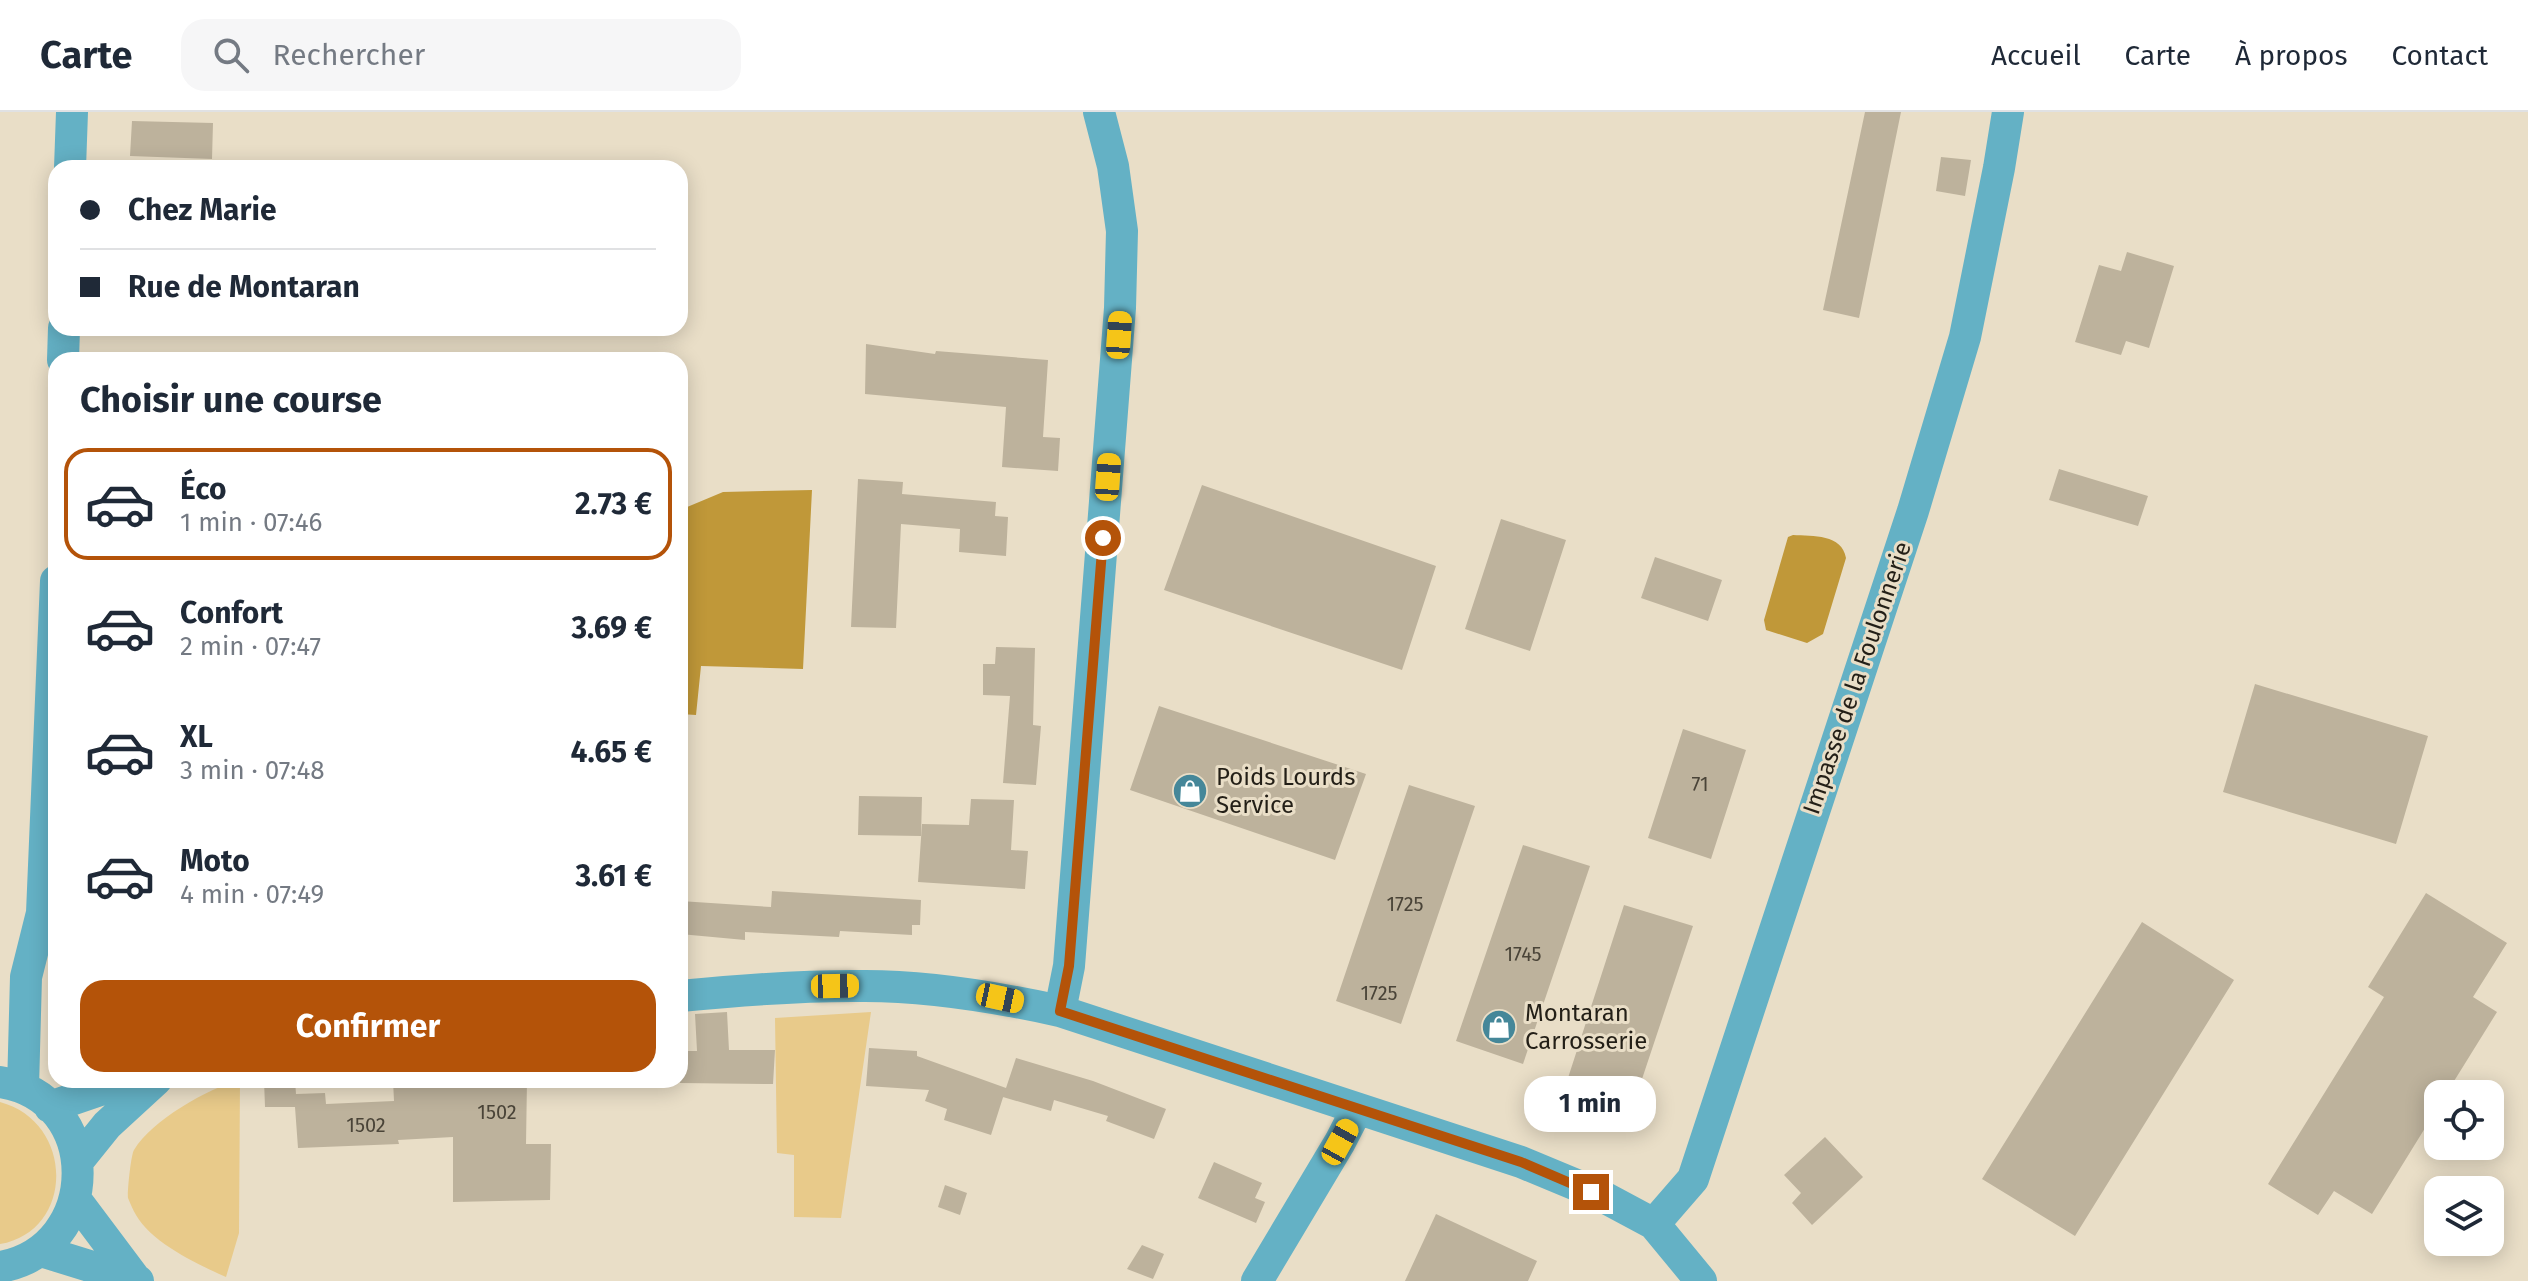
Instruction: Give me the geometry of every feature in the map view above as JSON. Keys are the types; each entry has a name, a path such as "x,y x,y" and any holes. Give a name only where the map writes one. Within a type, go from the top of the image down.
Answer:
{"street":[{"path":"70,160 72,112"},
{"path":"1060,1011 1069,966 1120,308 1122,231 1113,166 1099,112"},
{"name":"Impasse de la Foulonnerie","path":"1654,1224 1693,1179 1913,511 1965,337 2008,112"},
{"path":"0,1267 26,1260 56,1236 76,1200 79,1181 78,1161 69,1131 50,1107 12,1085 26,977 42,913 48,771"},
{"path":"0,1017 26,977"},
{"path":"688,995 772,988 867,986 987,996 1060,1011 1521,1162 1598,1194 1654,1224 1701,1281"},
{"path":"50,1107 106,1088"},
{"path":"78,1161 107,1125 147,1088"},
{"path":"1257,1281 1357,1109"},
{"path":"76,1200 137,1281"},
{"path":"41,1251 137,1281"}],"shaded area":[{"path":"812,490 803,669 701,666 696,715 688,714 688,507 723,492"},
{"path":"1788,537 1833,540 1839,544 1846,558 1823,634 1807,643 1766,630 1764,620"},
{"path":"871,1012 841,1218 794,1217 794,1155 777,1153 775,1018"},
{"path":"218,1088 240,1088 239,1233 226,1277 176,1252 153,1235 143,1225 128,1198 134,1150 153,1128 197,1098"},
{"path":"0,1102 25,1113 42,1131 53,1152 56,1176 53,1199 42,1219 25,1235 0,1244"}],"building":[{"path":"1865,112 1901,112 1859,318 1823,310"},
{"path":"132,121 213,123 212,159 130,156"},
{"path":"1941,157 1971,160 1965,196 1936,191"},
{"path":"2127,252 2174,266 2149,348 2126,341 2121,355 2075,342 2099,265 2121,271"},
{"path":"866,344 935,354 936,351 1048,360 1043,437 1060,438 1058,471 1002,467 1006,407 865,394"},
{"path":"2059,469 2148,496 2138,526 2049,500"},
{"path":"858,479 903,482 902,494 996,502 995,516 1008,517 1006,556 959,552 960,529 901,524 896,628 851,627"},
{"path":"1202,485 1436,566 1402,670 1164,590"},
{"path":"1501,519 1566,540 1530,651 1465,629"},
{"path":"1655,557 1722,580 1708,621 1641,598"},
{"path":"996,647 1035,648 1033,725 1041,726 1036,785 1003,783 1010,696 983,695 983,664 995,664"},
{"path":"2255,684 2428,736 2396,844 2223,792"},
{"path":"1159,706 1366,774 1335,860 1130,790"},
{"path":"1683,729 1746,750 1711,859 1648,838"},
{"path":"1409,785 1475,806 1401,1024 1336,1001"},
{"path":"859,796 922,797 921,836 858,835"},
{"path":"971,799 1014,800 1011,850 1028,851 1025,889 918,882 922,824 969,825"},
{"path":"1523,845 1590,866 1523,1064 1456,1041"},
{"path":"772,891 921,900 920,925 912,925 912,935 840,931 839,937 745,932 745,940 688,935 688,902 771,907"},
{"path":"2426,893 2507,943 2473,997 2497,1012 2455,1080 2424,1080 2424,1130 2372,1214 2334,1191 2318,1215 2268,1184 2384,997 2368,987"},
{"path":"1624,905 1693,926 1635,1100 1568,1078"},
{"path":"2142,922 2234,980 2075,1236 1982,1179"},
{"path":"727,1012 729,1050 775,1050 773,1084 688,1083 688,1051 697,1051 695,1014"},
{"path":"869,1048 917,1051 917,1056 1006,1088 991,1135 944,1120 947,1109 925,1101 929,1090 866,1086"},
{"path":"1016,1058 1093,1081 1166,1109 1154,1139 1106,1121 1108,1116 1054,1100 1051,1111 1003,1097"},
{"path":"264,1088 296,1088 296,1094 325,1093 326,1104 394,1101 393,1088 527,1088 526,1144 551,1144 550,1200 453,1202 453,1137 398,1140 399,1144 298,1148 295,1107 265,1107"},
{"path":"1825,1137 1863,1177 1812,1225 1792,1203 1801,1193 1784,1175"},
{"path":"1214,1162 1262,1183 1255,1198 1265,1202 1256,1223 1198,1198"},
{"path":"945,1185 967,1193 960,1215 938,1207"},
{"path":"1436,1214 1537,1261 1528,1281 1405,1281"},
{"path":"1142,1245 1164,1254 1153,1279 1127,1269"}],"place":[{"name":"Poids Lourds Service","path":"1190,791"},
{"name":"Montaran Carrosserie","path":"1499,1027"}],"route":[{"path":"1103,538 1069,966 1060,1011 1521,1162 1591,1192"}]}
